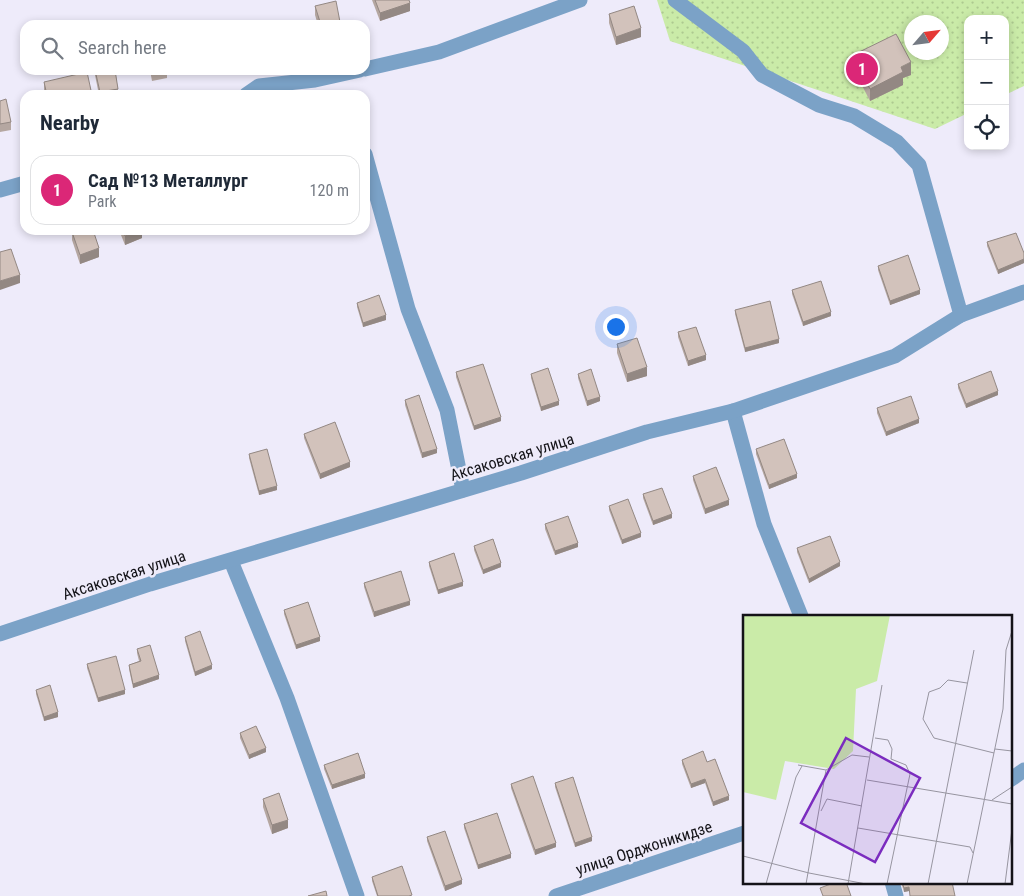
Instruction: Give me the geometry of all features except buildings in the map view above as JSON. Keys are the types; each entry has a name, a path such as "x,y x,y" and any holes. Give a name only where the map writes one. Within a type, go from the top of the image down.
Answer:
{"street":[{"path":"370,68 439,52 580,0"},
{"path":"675,0 743,51 762,75 820,105 854,116 897,142 919,165 961,315"},
{"path":"253,90 259,86 315,80 338,75"},
{"path":"370,172 408,309 446,410 463,490"},
{"path":"0,190 20,184"},
{"name":"Аксаковская улица","path":"0,634 150,584 231,561 647,432 733,411 896,356 961,315 1024,292"},
{"path":"733,411 764,524 801,615"},
{"path":"231,561 287,698 357,896"},
{"path":"1012,779 1024,770"},
{"name":"улица Орджоникидзе","path":"556,896 743,833"}],"green space":[{"path":"657,0 1024,0 1024,86 1009,93 1009,15 964,15 964,115 935,129 670,41"}],"place":[{"name":"Сад №13 Металлург","path":"862,69"}]}
